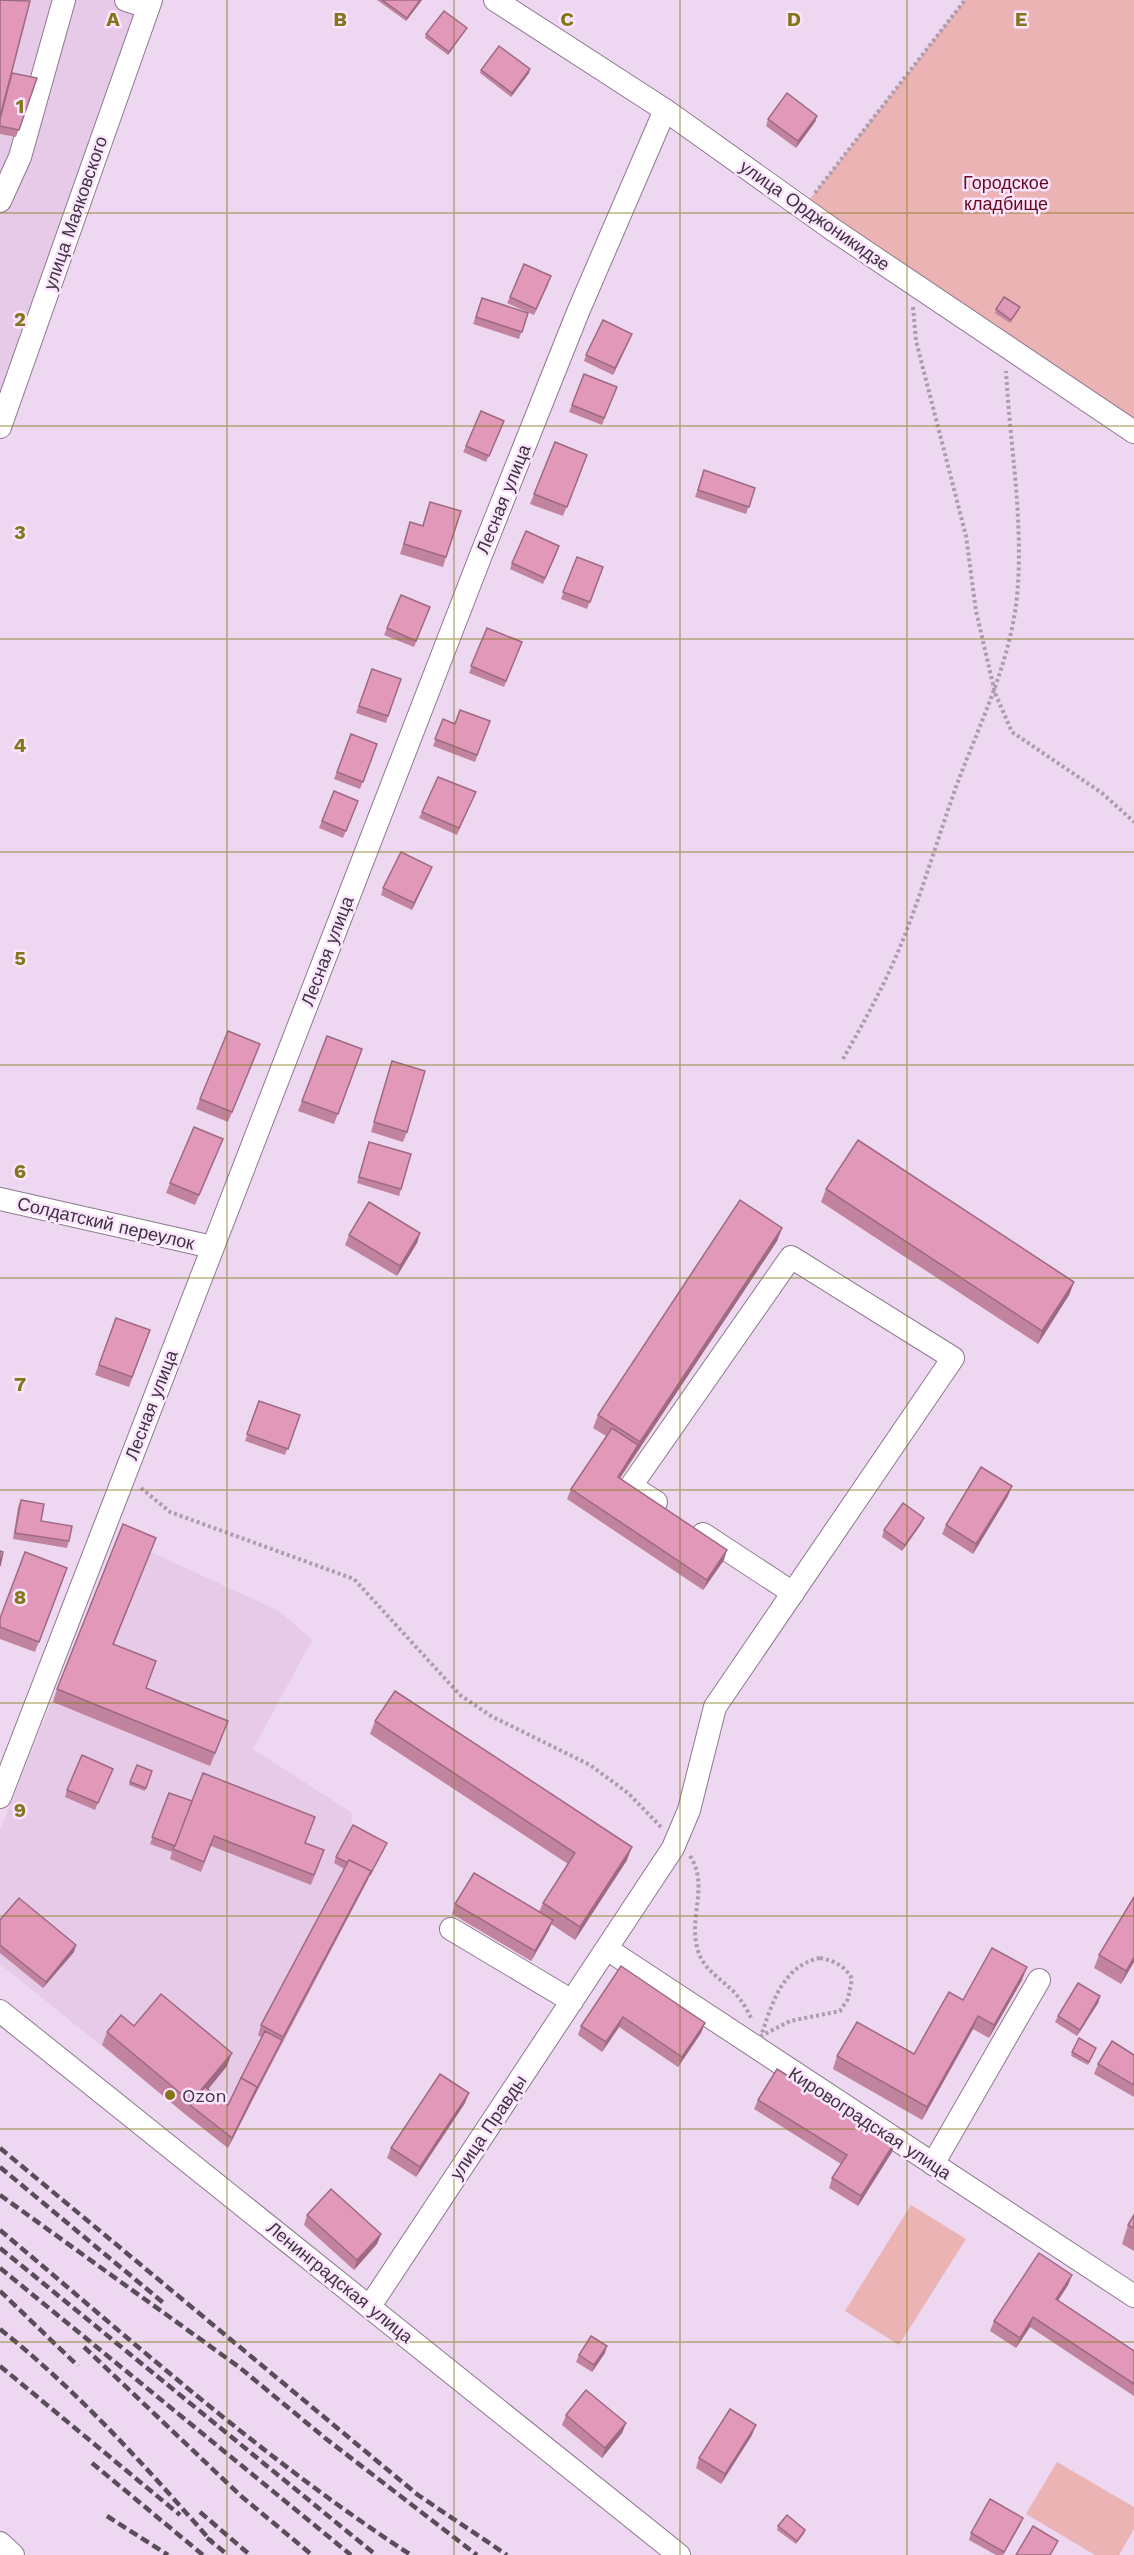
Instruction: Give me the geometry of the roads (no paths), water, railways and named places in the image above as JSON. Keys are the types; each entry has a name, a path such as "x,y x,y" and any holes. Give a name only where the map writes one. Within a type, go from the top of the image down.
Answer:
{"street":[{"path":"0,201 20,157 64,0"},
{"path":"126,0 149,4"},
{"name":"улица Орджоникидзе","path":"495,0 666,110 910,282 1134,432"},
{"name":"улица Маяковского","path":"0,427 149,4"},
{"name":"Лесная улица","path":"0,1797 485,544 578,312 666,110"},
{"name":"Солдатский переулок","path":"0,1200 212,1247"},
{"name":"улица Правды","path":"370,2306 607,1949 676,1840 689,1810 715,1707 953,1358 791,1257 631,1486 669,1511"},
{"path":"688,1524 793,1593"},
{"path":"451,1929 572,2001"},
{"name":"Кировоградская улица","path":"607,1949 1134,2296"},
{"path":"933,2164 1039,1980"},
{"name":"Ленинградская улица","path":"0,2011 679,2555"},
{"path":"0,2543 13,2555"}],"railway":[{"path":"0,2148 418,2495 507,2555"},
{"path":"0,2167 166,2305"},
{"path":"0,2195 239,2367 325,2438 477,2555"},
{"path":"0,2230 252,2440 304,2480 411,2555"},
{"path":"0,2248 376,2555"},
{"path":"0,2268 351,2555"},
{"path":"0,2291 78,2366"},
{"path":"0,2329 84,2404 212,2542"},
{"path":"84,2347 241,2496 312,2555"},
{"path":"0,2366 180,2515"},
{"path":"92,2463 203,2555"},
{"path":"200,2512 250,2555"},
{"path":"107,2516 168,2555"},
{"path":"207,2538 228,2555"}],"place":[{"name":"Ozon","path":"170,2095"}],"park label":[{"name":"Городское кладбище","path":"1006,192"}]}
